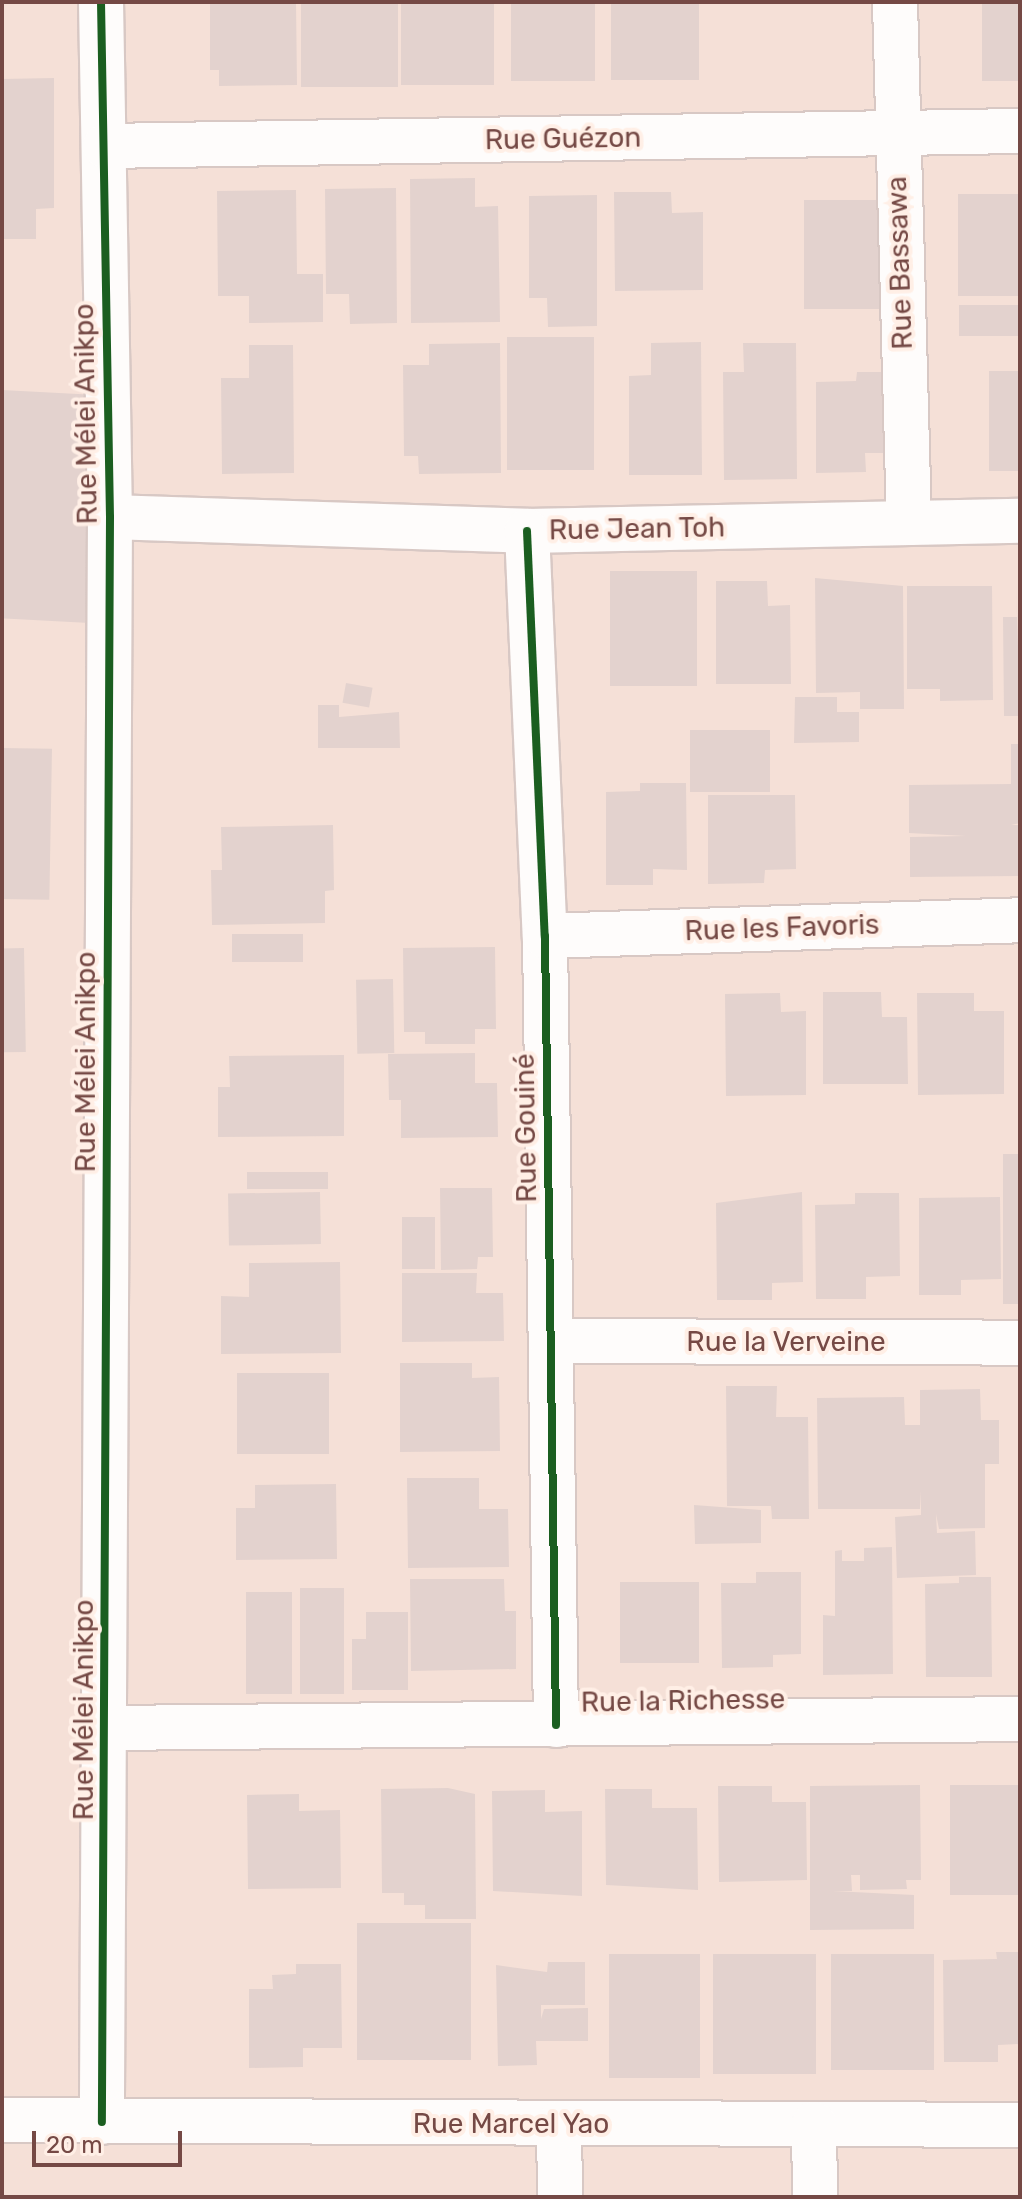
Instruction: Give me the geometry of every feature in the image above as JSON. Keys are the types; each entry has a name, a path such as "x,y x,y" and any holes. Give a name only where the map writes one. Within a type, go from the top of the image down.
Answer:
{"street":[{"name":"Rue Mélei Anikpo","path":"101,2 110,517 102,2122"},
{"name":"Rue Bassawa","path":"895,2 895,133 909,523"},
{"name":"Rue Guézon","path":"105,146 1020,131"},
{"name":"Rue Jean Toh","path":"110,517 527,531 1020,521"},
{"name":"Rue Gouiné","path":"527,531 545,936 556,1725"},
{"name":"Rue les Favoris","path":"545,936 1020,920"},
{"name":"Rue la Verveine","path":"552,1341 1020,1343"},
{"name":"Rue la Richesse","path":"106,1728 1020,1719"},
{"name":"Rue Marcel Yao","path":"2,2120 1020,2125"},
{"path":"559,2124 560,2197"},
{"path":"814,2124 815,2197"}],"shaded area":[{"path":"2,2 1020,2 1020,2197 2,2197"}],"building":[{"path":"210,2 296,2 297,85 219,86 219,70 210,70"},
{"path":"301,2 398,2 398,87 301,87"},
{"path":"401,2 494,2 494,85 401,85"},
{"path":"511,2 595,2 595,81 511,81"},
{"path":"611,2 699,2 699,80 611,80"},
{"path":"982,2 1020,2 1020,81 982,81"},
{"path":"54,78 54,208 36,209 36,239 2,239 2,79"},
{"path":"475,178 475,207 498,206 500,322 411,323 410,179"},
{"path":"396,188 397,323 350,324 349,294 326,294 325,189"},
{"path":"296,190 297,274 323,274 323,322 249,323 249,296 218,296 217,191"},
{"path":"614,192 671,192 672,213 703,212 703,290 615,291"},
{"path":"958,194 1020,194 1020,296 958,296"},
{"path":"597,195 597,326 548,327 547,298 529,298 529,196"},
{"path":"804,200 894,200 894,309 804,309"},
{"path":"959,305 1020,305 1020,336 959,336"},
{"path":"507,337 594,337 594,470 507,470"},
{"path":"701,342 702,475 629,475 629,376 651,375 651,343"},
{"path":"500,343 501,473 419,474 418,456 404,456 403,365 429,365 429,344"},
{"path":"743,343 796,343 797,479 724,480 723,372 744,372"},
{"path":"249,345 293,345 294,473 222,474 221,378 249,378"},
{"path":"989,371 1020,371 1020,471 989,471"},
{"path":"857,372 896,372 896,453 865,453 866,472 816,473 816,382 856,381"},
{"path":"2,390 97,395 85,623 2,618"},
{"path":"610,571 697,571 697,686 610,686"},
{"path":"1016,576 1020,716 1004,716 1003,617 1017,617"},
{"path":"815,578 903,586 904,709 860,709 860,692 816,693"},
{"path":"716,581 767,581 768,606 790,605 791,684 716,684"},
{"path":"907,586 992,586 993,700 940,701 940,689 907,689"},
{"path":"346,683 373,688 369,707 343,703"},
{"path":"795,697 837,697 837,712 859,712 859,742 794,743"},
{"path":"318,705 339,705 339,717 399,712 400,748 318,748"},
{"path":"690,730 770,730 770,792 690,792"},
{"path":"1011,744 1020,744 1020,823 1011,825 1020,825 1020,876 910,877 910,837 966,836 909,833 909,785 1011,784"},
{"path":"2,748 52,749 49,900 2,899"},
{"path":"640,783 686,783 687,870 653,869 653,885 606,885 606,792 640,791"},
{"path":"708,795 795,795 796,869 765,870 764,883 708,884"},
{"path":"333,825 334,890 325,891 325,923 212,925 211,870 222,870 221,827"},
{"path":"232,934 303,934 303,962 232,962"},
{"path":"495,947 496,1029 475,1029 475,1044 425,1044 425,1032 404,1032 403,948"},
{"path":"2,948 24,948 26,1052 4,1052"},
{"path":"393,979 394,1053 357,1054 356,980"},
{"path":"823,992 881,992 882,1017 907,1017 908,1084 823,1084"},
{"path":"780,993 781,1012 806,1011 806,1095 726,1096 725,994"},
{"path":"917,993 974,993 974,1011 1004,1011 1004,1094 918,1095"},
{"path":"475,1053 475,1083 497,1083 498,1137 401,1138 401,1100 389,1100 388,1054"},
{"path":"344,1055 344,1136 218,1137 218,1087 230,1087 229,1056"},
{"path":"1003,1154 1020,1154 1020,1304 1003,1304"},
{"path":"247,1172 328,1172 328,1189 247,1189"},
{"path":"440,1188 492,1188 493,1257 478,1257 477,1269 441,1270"},
{"path":"320,1192 321,1244 229,1246 228,1194"},
{"path":"802,1192 803,1282 772,1283 772,1300 717,1300 716,1203"},
{"path":"855,1193 899,1193 900,1276 866,1277 866,1299 816,1299 815,1205 855,1204"},
{"path":"1000,1197 1001,1279 961,1280 961,1295 919,1295 919,1198"},
{"path":"402,1217 435,1217 435,1269 402,1269"},
{"path":"340,1262 341,1353 221,1354 221,1296 249,1297 249,1263"},
{"path":"402,1273 477,1273 476,1293 503,1293 504,1341 402,1342"},
{"path":"400,1363 472,1363 472,1378 499,1377 500,1451 400,1452"},
{"path":"237,1373 329,1373 329,1454 237,1454"},
{"path":"726,1386 777,1386 776,1417 808,1417 809,1519 772,1519 771,1506 727,1506"},
{"path":"980,1389 981,1420 999,1420 999,1464 985,1464 985,1528 939,1529 936,1514 937,1533 975,1531 976,1575 897,1578 895,1517 921,1515 921,1491 920,1509 818,1509 817,1398 904,1397 905,1425 920,1425 920,1390"},
{"path":"407,1478 479,1478 479,1509 508,1509 509,1567 408,1568"},
{"path":"336,1484 337,1559 236,1560 236,1508 255,1508 255,1485"},
{"path":"694,1505 761,1510 761,1543 695,1544"},
{"path":"892,1547 893,1674 823,1675 823,1615 835,1616 835,1551 842,1550 842,1561 864,1561 864,1548"},
{"path":"756,1572 801,1572 801,1654 773,1655 773,1667 722,1668 721,1583 756,1583"},
{"path":"959,1577 991,1577 992,1677 926,1677 925,1584 959,1583"},
{"path":"410,1579 504,1579 505,1611 516,1611 516,1669 411,1671"},
{"path":"620,1582 699,1582 699,1663 620,1663"},
{"path":"300,1588 344,1588 344,1694 300,1694"},
{"path":"246,1592 292,1592 292,1694 246,1694"},
{"path":"366,1612 408,1612 408,1690 352,1690 352,1639 366,1639"},
{"path":"920,1785 921,1880 906,1880 907,1889 860,1890 860,1875 851,1875 852,1891 833,1891 914,1895 914,1929 810,1930 810,1786"},
{"path":"950,1785 1020,1785 1020,1895 950,1895"},
{"path":"718,1786 772,1786 772,1802 806,1802 807,1880 719,1882"},
{"path":"448,1788 475,1794 476,1919 425,1919 425,1905 404,1905 404,1893 382,1893 381,1789"},
{"path":"605,1789 652,1789 652,1808 697,1808 698,1890 606,1885"},
{"path":"545,1790 545,1812 582,1811 582,1896 493,1891 492,1791"},
{"path":"299,1794 299,1811 340,1810 341,1888 248,1889 247,1795"},
{"path":"357,1923 471,1923 471,2060 357,2060"},
{"path":"996,1952 1020,1952 1020,2044 998,2045 998,2062 944,2062 943,1960 997,1959"},
{"path":"609,1954 700,1954 700,2078 609,2078"},
{"path":"713,1954 816,1954 816,2074 713,2074"},
{"path":"831,1954 934,1954 934,2070 831,2070"},
{"path":"548,1962 585,1962 585,2005 541,2005 541,2019 544,2009 588,2008 588,2041 536,2041 537,2065 498,2066 496,1965 547,1972"},
{"path":"296,1964 341,1964 342,2048 303,2048 303,2067 249,2068 249,1989 273,1989 272,1975 296,1974"}],"cycle path":[{"path":"101,2 110,517 102,2122"},
{"path":"527,531 545,936 556,1725"}]}
